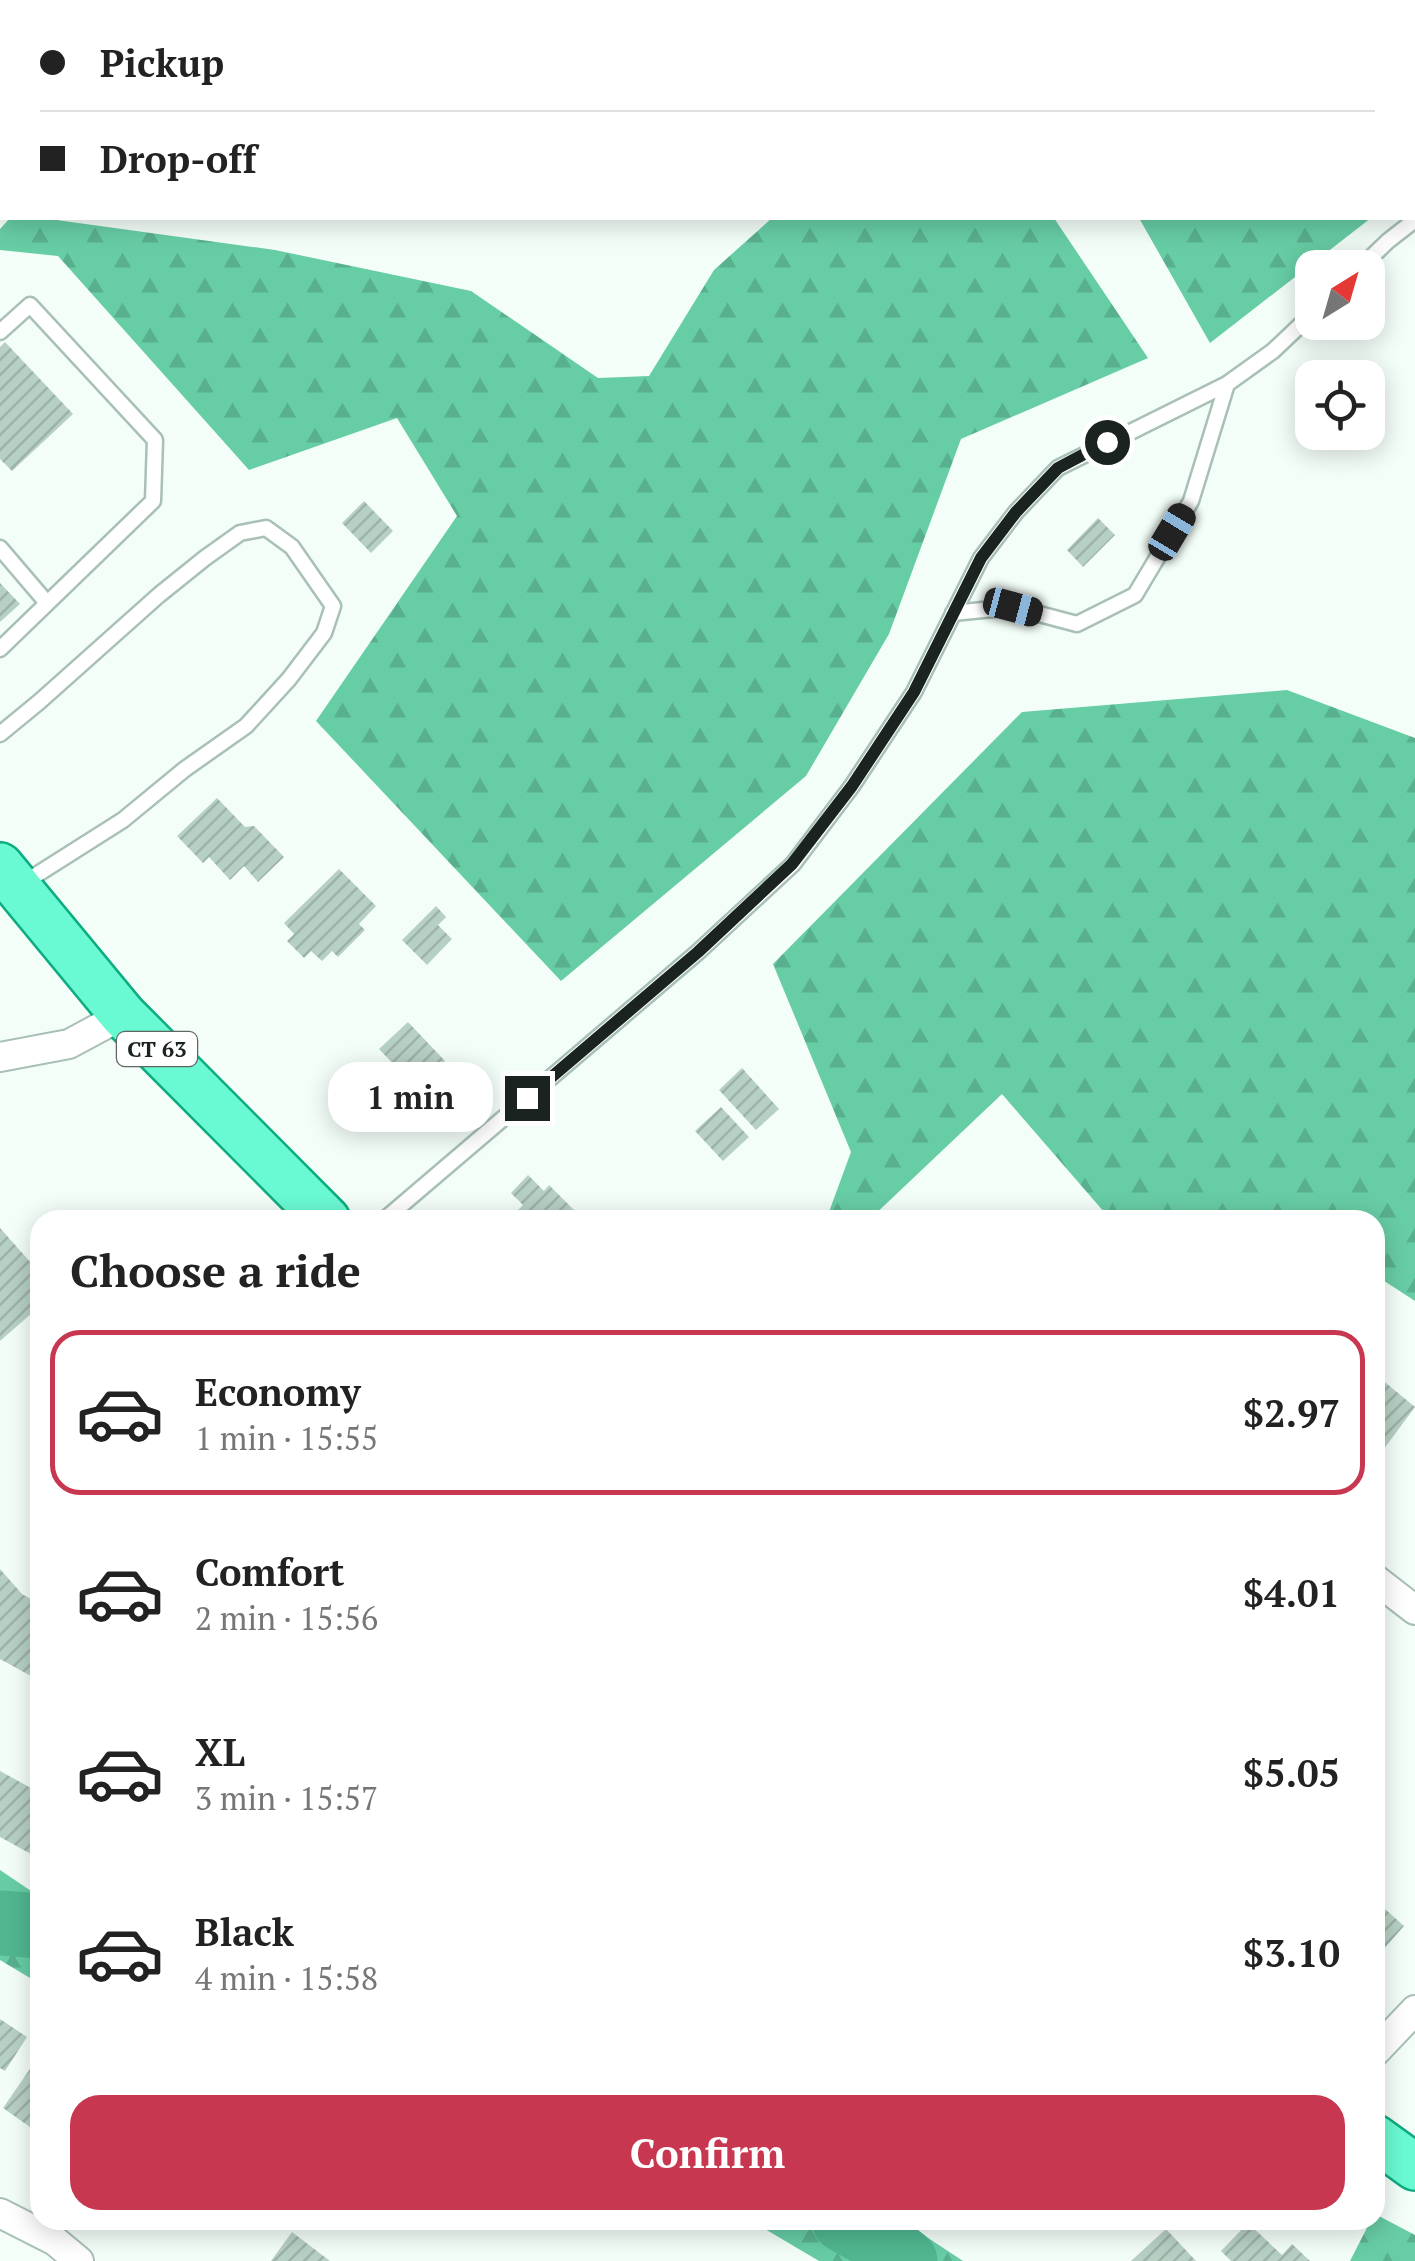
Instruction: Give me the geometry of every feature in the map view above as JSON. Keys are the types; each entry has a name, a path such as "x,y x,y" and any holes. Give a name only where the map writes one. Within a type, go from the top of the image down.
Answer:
{"main road":[{"name":"CT 63","path":"8,877 123,1014 317,1210"},
{"path":"1385,2146 1415,2168"}],"street":[{"path":"0,1057 69,1044 123,1014"},
{"path":"1385,1587 1415,1610"},
{"path":"1385,2042 1415,2010"},
{"path":"0,2213 47,2251 79,2261"}],"lane":[{"path":"1379,250 1415,220"},
{"path":"0,332 30,305 155,440 153,501 0,649"},
{"path":"396,1210 698,952 792,864 852,786 914,692 981,558 1016,512 1058,468 1226,384 1295,330"},
{"path":"954,613 1013,607 1076,624 1135,595 1191,501 1226,384"},
{"path":"0,734 160,594 240,533 266,528 292,547 333,606 324,632 289,680 246,726 123,820 8,877"},
{"path":"1,552 47,603"}],"green space":[{"path":"8,220 57,220 275,250 471,291 598,378 649,376 714,270 770,220 1055,220 1148,358 961,439 889,634 806,776 561,981 316,721 457,516 397,418 249,470 58,256 0,250 0,229"},
{"path":"1140,220 1368,220 1330,250 1295,250 1295,277 1210,343"},
{"path":"1287,690 1415,738 1415,1301 1385,1282 1385,1210 1102,1210 1002,1094 880,1210 830,1210 851,1152 773,964 1022,712"},
{"path":"0,1870 30,1890 30,1978 0,1960"},
{"path":"1385,2219 1415,2235 1415,2261 1350,2261 1366,2230 1385,2230"},
{"path":"767,2230 916,2230 963,2261 819,2261"}],"building":[{"path":"5,342 73,414 12,471 0,459 0,347"},
{"path":"364,501 393,531 371,553 342,523"},
{"path":"1098,518 1115,535 1083,567 1067,550"},
{"path":"0,583 20,604 0,622"},
{"path":"217,798 245,827 254,826 284,857 258,882 244,866 230,880 209,857 203,863 177,836"},
{"path":"339,869 376,906 359,924 365,930 338,957 332,951 322,961 311,951 304,958 287,941 294,934 284,923"},
{"path":"436,906 446,917 438,925 452,939 427,965 402,940"},
{"path":"408,1022 445,1061 416,1088 379,1049"},
{"path":"742,1068 779,1109 756,1130 719,1090"},
{"path":"721,1107 749,1137 723,1161 695,1131"},
{"path":"528,1175 544,1191 549,1185 574,1210 518,1210 523,1205 511,1193"},
{"path":"0,1228 30,1262 30,1315 0,1341"},
{"path":"1385,1382 1415,1407 1385,1448"},
{"path":"0,1569 30,1598 30,1676 0,1659"},
{"path":"0,1771 30,1788 30,1854 0,1837"},
{"path":"1385,1909 1404,1926 1385,1948"},
{"path":"0,2019 27,2037 5,2071 0,2068"},
{"path":"30,2069 30,2127 3,2108"},
{"path":"1167,2230 1196,2261 1131,2261"},
{"path":"1241,2230 1255,2230 1282,2255 1292,2244 1310,2261 1231,2261 1221,2251"},
{"path":"292,2232 330,2261 271,2261"}],"waterway":[{"path":"0,1923 30,1925"},
{"path":"862,2230 905,2261"}],"route":[{"path":"527,1098 698,952 792,864 852,786 914,692 981,558 1016,512 1058,468 1107,442"}]}
